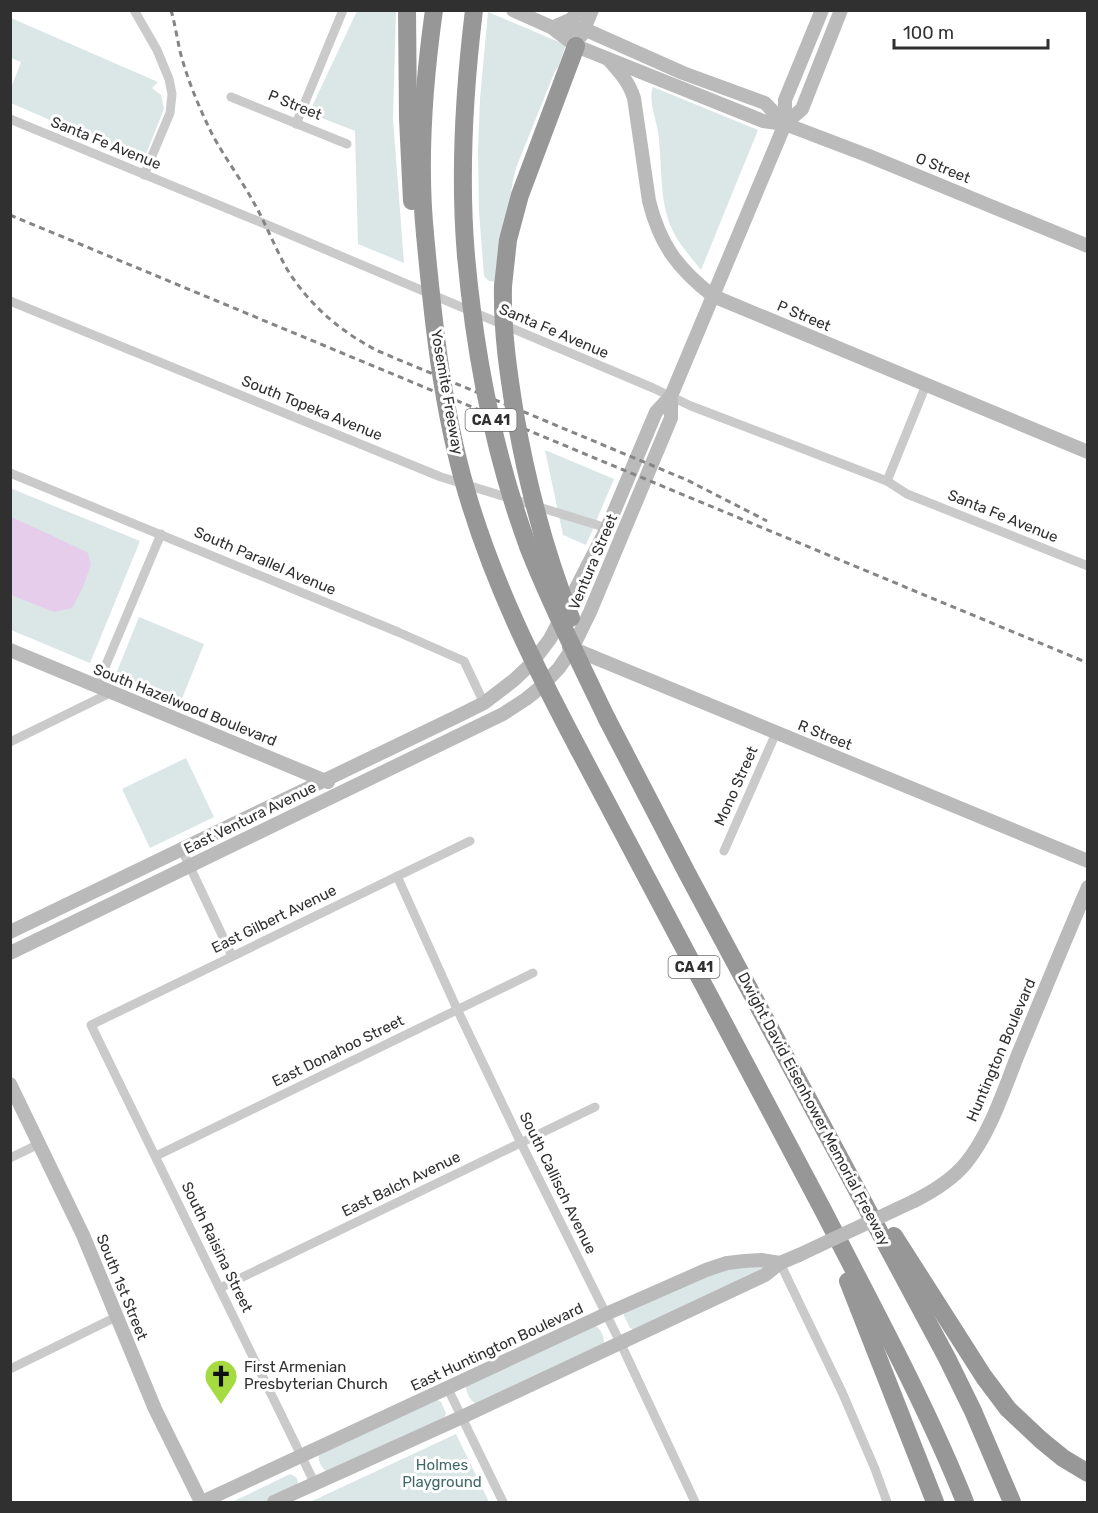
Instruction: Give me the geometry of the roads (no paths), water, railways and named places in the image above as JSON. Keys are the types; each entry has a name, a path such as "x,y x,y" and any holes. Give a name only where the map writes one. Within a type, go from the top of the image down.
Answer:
{"highway":[{"name":"CA 41","path":"474,10 465,90 463,205 471,307 483,381 496,442 529,548 548,596 610,726"},
{"path":"407,11 408,118 419,230"},
{"path":"419,230 423,189 424,119 433,17"},
{"path":"576,46 519,195 508,240 503,286 504,332 518,431 528,478 554,573 591,663 610,726"},
{"name":"Yosemite Freeway","path":"419,230 418,283 426,339 469,499 494,572 524,642 579,750 809,1184"},
{"name":"Dwight David Eisenhower Memorial Freeway","path":"610,726 947,1358 1012,1503"},
{"path":"818,1117 997,1395 1041,1440 1063,1458 1088,1473"},
{"name":"CA 41","path":"809,1184 909,1378 949,1462 965,1503"},
{"path":"809,1184 935,1503"}],"main road":[{"name":"O Street","path":"513,10 551,27 576,46 763,121 785,124 900,168 1088,246"},
{"path":"551,27 570,20 582,10"},
{"path":"576,46 592,10"},
{"name":"Ventura Street","path":"484,703 523,672 541,652 550,639 607,528 656,412 671,396 785,124 785,100 822,10"},
{"name":"Ventura Street","path":"785,124 802,109 841,10"},
{"name":"O Street","path":"551,27 584,29 683,73 765,104 785,124"},
{"name":"P Street","path":"608,59 631,88 649,201 656,226 683,271 695,282 713,296 1088,452"},
{"path":"634,99 635,88 648,74"},
{"name":"Ventura Street","path":"503,714 542,686 559,668 572,648 590,612 671,418 671,396"},
{"name":"R Street","path":"550,639 1088,861"},
{"name":"South Hazelwood Boulevard","path":"10,650 346,790"},
{"name":"East Ventura Avenue","path":"10,932 484,703"},
{"name":"East Ventura Avenue","path":"10,953 503,714"},
{"name":"Huntington Boulevard","path":"914,1201 934,1191 955,1174 981,1140 1002,1095 1088,887"},
{"name":"South 1st Street","path":"10,1084 83,1235 158,1416 202,1503"},
{"name":"East Huntington Boulevard","path":"274,1503 765,1275 780,1263 914,1201"},
{"name":"East Huntington Boulevard","path":"202,1503 706,1269 727,1263 761,1260 780,1263"}],"street":[{"path":"134,10 157,50 169,79 172,94 170,113 144,175"},
{"path":"296,124 343,10"},
{"name":"P Street","path":"231,97 347,144"},
{"name":"Santa Fe Avenue","path":"10,119 276,229 691,406 887,481 907,494 1088,566"},
{"name":"South Topeka Avenue","path":"10,301 441,477 607,528"},
{"path":"887,481 926,385"},
{"name":"South Parallel Avenue","path":"10,473 464,661 484,703"},
{"path":"97,686 161,534"},
{"path":"10,742 112,692"},
{"name":"Mono Street","path":"724,851 776,732"},
{"name":"East Gilbert Avenue","path":"91,1024 470,841"},
{"path":"182,848 232,956"},
{"name":"South Callisch Avenue","path":"397,876 457,1009 620,1342 695,1503"},
{"name":"East Donahoo Street","path":"156,1156 533,973"},
{"name":"South Raisina Street","path":"91,1024 315,1484"},
{"name":"East Balch Avenue","path":"220,1288 595,1107"},
{"path":"10,1158 39,1144"},
{"path":"780,1263 850,1411 887,1503"},
{"path":"10,1369 116,1317"},
{"path":"448,1389 503,1503"}],"railway":[{"path":"171,10 186,72 211,132 254,203 287,269 305,294 327,316 351,335 378,351 687,480 767,521"},
{"path":"10,215 1088,663"}],"place":[{"name":"First Armenian Presbyterian Church","path":"221,1405"}],"park label":[{"name":"Holmes Playground","path":"442,1474"}]}
